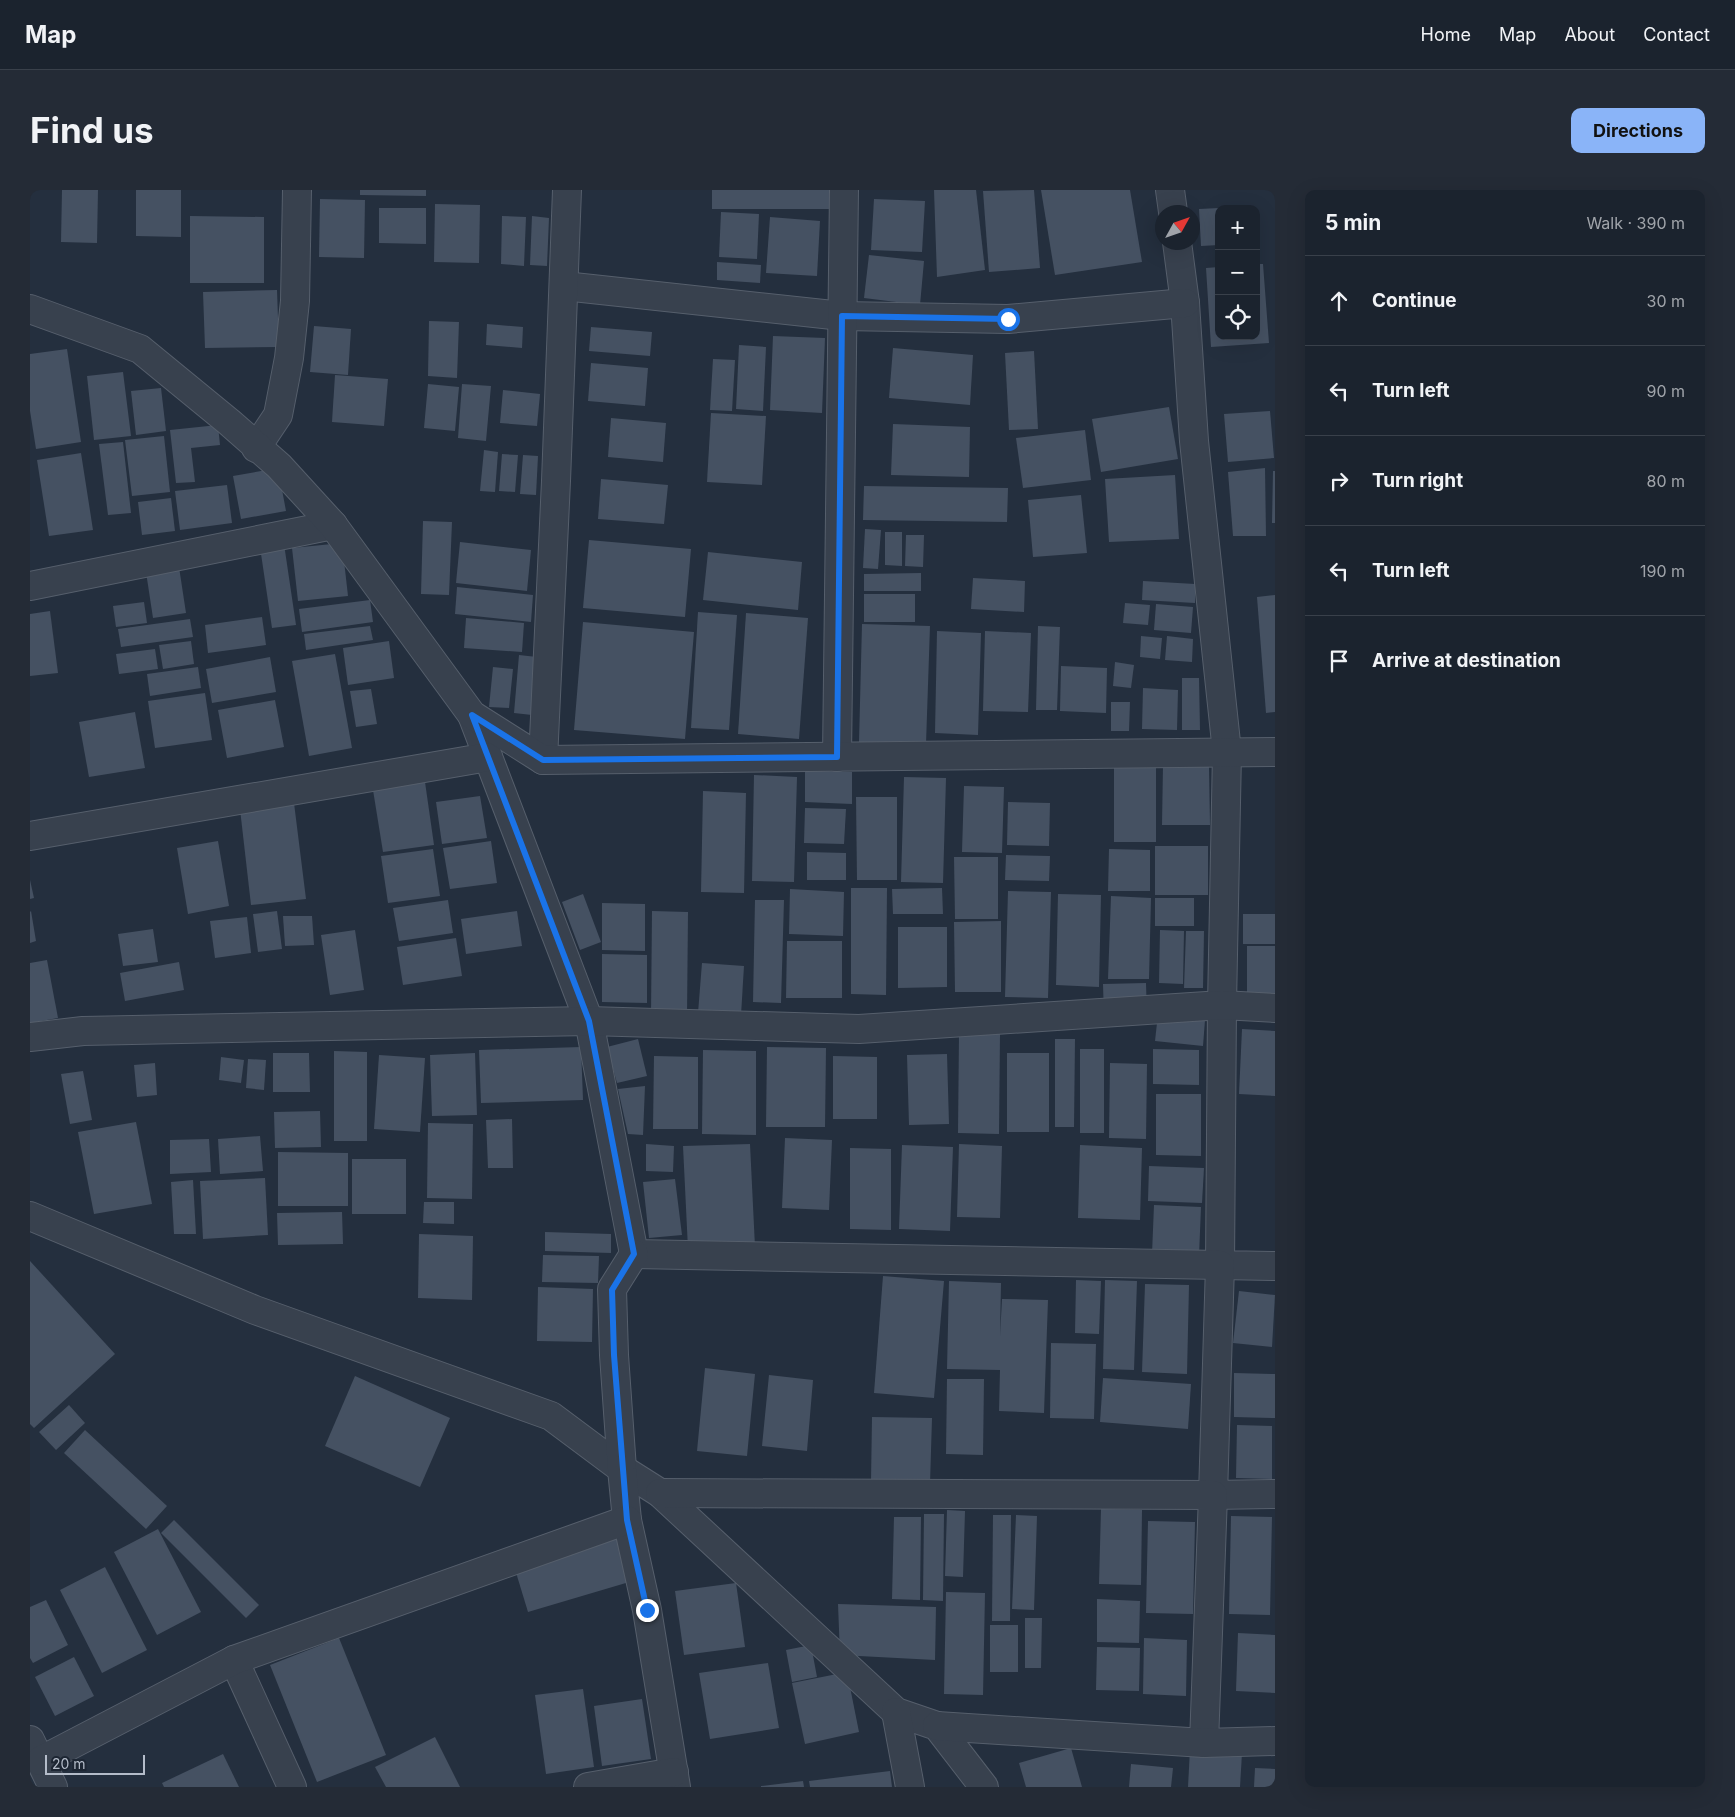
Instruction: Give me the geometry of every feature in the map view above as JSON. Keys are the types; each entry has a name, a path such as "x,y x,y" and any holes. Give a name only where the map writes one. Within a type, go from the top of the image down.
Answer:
{"street":[{"path":"256,448 278,415 289,358 295,300 297,190"},
{"path":"543,760 567,190"},
{"path":"837,757 844,190"},
{"path":"1170,190 1172,205"},
{"path":"1178,250 1185,303 1194,441 1227,752 1222,1005 1220,1265 1204,1743"},
{"path":"564,286 842,316 1008,319 1185,303"},
{"path":"30,309 140,349 279,466 333,525 472,715 589,1021 634,1254 612,1290 614,1355 627,1520 647,1610 675,1779 588,1787"},
{"path":"30,586 333,525"},
{"path":"472,715 543,760 1275,752"},
{"path":"30,836 488,757"},
{"path":"30,1037 83,1031 589,1021 859,1029 1222,1005 1275,1008"},
{"path":"30,1216 255,1310 550,1416 622,1469 660,1493 896,1712 937,1726 1204,1743 1275,1741"},
{"path":"634,1254 1275,1266"},
{"path":"660,1493 1275,1494"},
{"path":"53,1787 35,1750 234,1660 627,1520"},
{"path":"234,1660 292,1787"},
{"path":"896,1712 910,1787"},
{"path":"937,1726 984,1787"}],"building":[{"path":"62,190 98,190 97,243 61,242"},
{"path":"136,190 181,190 181,237 136,236"},
{"path":"360,190 426,190 426,196 360,195"},
{"path":"712,190 831,190 831,209 712,209"},
{"path":"934,190 976,190 985,270 937,277"},
{"path":"1034,190 1040,268 989,272 983,191"},
{"path":"1041,190 1130,190 1142,262 1055,275"},
{"path":"320,199 365,200 364,258 319,257"},
{"path":"874,199 925,201 922,252 871,250"},
{"path":"435,204 480,205 479,263 434,262"},
{"path":"379,208 426,208 426,244 379,243"},
{"path":"1215,208 1215,245 1201,246 1200,209"},
{"path":"721,212 759,214 757,259 719,257"},
{"path":"190,216 264,217 264,283 190,283"},
{"path":"502,216 526,217 524,266 501,264"},
{"path":"532,216 549,218 547,266 530,265"},
{"path":"770,217 820,221 817,276 766,273"},
{"path":"869,255 924,261 920,305 864,298"},
{"path":"717,262 761,265 760,283 717,280"},
{"path":"1260,264 1263,264 1269,343 1211,347 1206,268 1215,267 1215,340 1260,340"},
{"path":"277,290 279,347 205,348 203,292"},
{"path":"429,321 459,322 457,378 428,376"},
{"path":"487,324 523,327 522,348 486,345"},
{"path":"314,326 351,329 348,375 310,372"},
{"path":"591,327 652,332 650,356 589,351"},
{"path":"773,336 825,338 822,413 770,410"},
{"path":"739,345 766,347 763,411 736,409"},
{"path":"893,348 973,355 970,405 889,398"},
{"path":"67,349 81,442 36,449 30,411 30,354"},
{"path":"1034,351 1038,429 1009,430 1005,353"},
{"path":"713,359 735,360 732,411 710,410"},
{"path":"591,363 648,368 645,406 588,401"},
{"path":"123,372 131,436 94,440 87,376"},
{"path":"335,375 388,379 384,426 332,422"},
{"path":"428,384 459,387 455,431 424,428"},
{"path":"462,384 491,386 486,441 458,438"},
{"path":"161,388 166,431 136,435 131,391"},
{"path":"503,390 540,394 537,426 500,423"},
{"path":"1169,407 1178,459 1101,472 1092,419"},
{"path":"1270,411 1274,458 1228,462 1224,414"},
{"path":"711,413 766,416 762,485 707,482"},
{"path":"611,418 666,423 663,462 608,457"},
{"path":"893,424 970,427 969,477 891,475"},
{"path":"218,425 220,445 191,448 195,482 176,483 170,430"},
{"path":"1085,430 1091,480 1023,488 1016,438"},
{"path":"164,436 170,492 132,496 125,440"},
{"path":"123,442 131,513 108,515 99,444"},
{"path":"484,450 498,452 495,492 480,491"},
{"path":"81,453 93,530 49,536 37,460"},
{"path":"502,454 518,455 515,492 499,491"},
{"path":"523,455 538,456 536,495 520,494"},
{"path":"278,468 286,511 241,519 233,476"},
{"path":"1265,468 1266,536 1233,536 1228,472"},
{"path":"1273,471 1275,471 1275,523 1272,523"},
{"path":"1175,475 1179,539 1109,542 1105,479"},
{"path":"601,479 668,485 664,524 598,519"},
{"path":"227,485 232,523 180,530 175,491"},
{"path":"864,486 1008,488 1007,522 863,520"},
{"path":"1081,495 1087,553 1033,557 1028,500"},
{"path":"171,498 175,531 142,535 138,502"},
{"path":"423,521 452,522 449,595 421,594"},
{"path":"865,529 881,530 878,569 863,568"},
{"path":"885,532 902,532 902,566 885,565"},
{"path":"906,535 924,535 923,567 905,566"},
{"path":"589,540 691,549 685,617 583,608"},
{"path":"460,542 531,550 527,591 456,583"},
{"path":"342,543 348,596 298,601 292,548"},
{"path":"284,544 296,625 272,628 260,547"},
{"path":"708,552 802,562 798,610 703,600"},
{"path":"179,567 186,613 153,618 146,572"},
{"path":"921,573 921,591 864,591 864,574"},
{"path":"973,578 1025,581 1024,612 971,609"},
{"path":"1143,581 1195,584 1195,603 1142,600"},
{"path":"457,587 533,595 531,622 455,614"},
{"path":"864,594 915,594 915,622 864,622"},
{"path":"1275,595 1275,712 1266,713 1257,597"},
{"path":"370,600 373,622 302,632 299,609"},
{"path":"144,602 147,623 116,627 113,606"},
{"path":"1125,603 1150,605 1148,625 1123,623"},
{"path":"1156,604 1193,607 1191,633 1154,630"},
{"path":"50,611 58,673 30,676 30,614"},
{"path":"698,612 737,615 729,730 691,728"},
{"path":"746,613 808,618 799,739 738,734"},
{"path":"262,617 266,645 208,653 205,625"},
{"path":"466,618 524,623 522,652 464,648"},
{"path":"190,619 193,637 121,647 118,629"},
{"path":"583,622 694,632 685,739 574,730"},
{"path":"862,624 930,626 926,744 859,742"},
{"path":"370,626 373,640 306,650 304,634"},
{"path":"1038,626 1060,627 1057,710 1036,710"},
{"path":"937,631 981,633 978,735 935,733"},
{"path":"985,631 1031,633 1028,712 983,711"},
{"path":"1141,636 1162,638 1160,659 1140,657"},
{"path":"1167,636 1193,639 1192,662 1165,660"},
{"path":"191,641 194,664 163,669 159,645"},
{"path":"389,641 394,678 348,685 343,648"},
{"path":"155,649 158,669 119,674 116,654"},
{"path":"335,654 352,748 309,756 292,661"},
{"path":"519,655 537,657 532,715 514,713"},
{"path":"270,657 276,692 212,703 206,669"},
{"path":"1115,662 1134,665 1131,688 1113,686"},
{"path":"1061,666 1107,668 1106,713 1060,711"},
{"path":"198,667 201,688 150,696 147,674"},
{"path":"493,667 513,669 509,708 489,707"},
{"path":"1182,678 1199,678 1200,730 1182,730"},
{"path":"1143,688 1178,690 1177,730 1142,729"},
{"path":"371,689 377,724 356,727 350,691"},
{"path":"205,693 212,740 155,748 148,701"},
{"path":"275,700 284,747 227,758 218,710"},
{"path":"1111,702 1130,702 1129,731 1111,731"},
{"path":"135,712 145,768 89,777 79,722"},
{"path":"1163,765 1209,766 1210,825 1162,825"},
{"path":"1114,767 1156,767 1156,842 1114,842"},
{"path":"805,771 852,772 852,804 805,802"},
{"path":"754,775 797,777 794,882 752,881"},
{"path":"904,777 946,778 943,883 901,882"},
{"path":"425,782 434,845 383,852 373,790"},
{"path":"964,786 1004,787 1002,853 962,852"},
{"path":"703,791 746,793 744,893 701,892"},
{"path":"480,796 487,838 442,844 436,802"},
{"path":"856,797 897,797 897,880 857,880"},
{"path":"1008,802 1050,803 1049,846 1007,845"},
{"path":"294,803 306,899 251,905 240,809"},
{"path":"805,808 846,809 844,844 804,843"},
{"path":"218,841 229,906 188,914 177,848"},
{"path":"491,841 497,883 450,889 443,848"},
{"path":"1155,846 1208,846 1208,895 1155,895"},
{"path":"433,849 440,896 388,903 381,856"},
{"path":"1109,849 1150,850 1150,891 1108,891"},
{"path":"807,852 846,853 846,880 807,880"},
{"path":"1006,855 1050,856 1049,881 1005,880"},
{"path":"954,857 998,857 998,919 955,919"},
{"path":"30,880 34,898 30,899"},
{"path":"851,888 887,888 886,995 851,994"},
{"path":"942,888 943,914 893,914 892,889"},
{"path":"790,889 844,892 843,936 789,934"},
{"path":"1008,891 1051,892 1048,998 1005,997"},
{"path":"583,894 601,942 580,950 562,902"},
{"path":"1058,894 1101,895 1099,987 1056,985"},
{"path":"1111,896 1151,898 1149,979 1108,979"},
{"path":"1155,898 1194,898 1194,926 1155,926"},
{"path":"448,900 453,933 399,941 393,908"},
{"path":"755,900 784,900 781,1003 753,1002"},
{"path":"602,903 645,904 645,951 602,950"},
{"path":"277,911 282,949 258,952 253,914"},
{"path":"517,911 522,946 466,954 461,919"},
{"path":"652,911 688,912 687,1016 651,1015"},
{"path":"30,912 36,941 30,943"},
{"path":"1243,914 1275,914 1275,944 1243,944"},
{"path":"283,916 312,916 314,945 285,946"},
{"path":"247,917 251,953 215,958 210,921"},
{"path":"1001,921 1001,992 955,992 954,922"},
{"path":"898,927 947,927 947,987 898,988"},
{"path":"153,929 158,962 123,966 118,934"},
{"path":"355,930 364,990 330,995 321,935"},
{"path":"1160,930 1184,931 1183,984 1159,983"},
{"path":"1186,931 1204,931 1203,988 1184,988"},
{"path":"456,938 462,976 403,985 397,947"},
{"path":"787,941 842,941 842,998 786,998"},
{"path":"1247,946 1275,946 1275,996 1247,995"},
{"path":"602,954 647,955 647,1003 602,1002"},
{"path":"47,960 58,1018 30,1023 30,963"},
{"path":"179,962 184,990 125,1001 120,973"},
{"path":"702,963 744,966 741,1015 698,1013"},
{"path":"1146,983 1147,1016 1104,1017 1103,984"},
{"path":"1158,1014 1205,1020 1203,1046 1155,1041"},
{"path":"1242,1029 1275,1031 1275,1096 1239,1094"},
{"path":"959,1034 1000,1034 999,1134 958,1133"},
{"path":"638,1039 647,1076 617,1083 607,1047"},
{"path":"1055,1039 1075,1039 1074,1127 1055,1127"},
{"path":"581,1047 583,1100 481,1103 479,1050"},
{"path":"767,1047 826,1048 825,1127 766,1127"},
{"path":"1080,1049 1104,1049 1104,1133 1080,1133"},
{"path":"1153,1049 1199,1050 1199,1085 1153,1084"},
{"path":"703,1050 756,1051 756,1135 702,1134"},
{"path":"334,1051 367,1052 367,1141 334,1141"},
{"path":"273,1053 309,1053 310,1092 273,1092"},
{"path":"475,1053 477,1115 432,1116 430,1055"},
{"path":"1007,1053 1049,1053 1049,1132 1007,1132"},
{"path":"947,1054 949,1124 909,1125 907,1055"},
{"path":"379,1055 425,1058 420,1132 374,1129"},
{"path":"654,1056 698,1057 698,1129 653,1129"},
{"path":"833,1056 877,1057 877,1119 833,1119"},
{"path":"221,1057 244,1060 241,1083 219,1080"},
{"path":"248,1059 266,1060 264,1090 246,1088"},
{"path":"155,1063 157,1095 137,1097 134,1065"},
{"path":"1110,1063 1147,1064 1146,1139 1109,1138"},
{"path":"83,1071 92,1120 70,1124 61,1074"},
{"path":"645,1086 643,1135 628,1134 618,1089"},
{"path":"1156,1094 1201,1094 1201,1156 1156,1155"},
{"path":"320,1111 321,1147 275,1148 274,1112"},
{"path":"512,1119 513,1168 488,1168 486,1120"},
{"path":"136,1122 152,1204 94,1214 78,1132"},
{"path":"428,1123 473,1124 472,1199 427,1198"},
{"path":"260,1136 263,1171 220,1174 218,1139"},
{"path":"785,1138 832,1140 829,1210 782,1208"},
{"path":"209,1139 211,1172 170,1174 170,1140"},
{"path":"646,1144 674,1146 673,1172 646,1171"},
{"path":"750,1144 755,1247 688,1249 683,1146"},
{"path":"959,1144 1002,1146 1000,1218 957,1217"},
{"path":"902,1145 953,1147 950,1231 899,1229"},
{"path":"1080,1145 1142,1148 1140,1220 1078,1218"},
{"path":"850,1148 891,1149 891,1230 850,1229"},
{"path":"278,1152 348,1153 348,1206 278,1206"},
{"path":"352,1159 406,1159 406,1214 352,1214"},
{"path":"1149,1166 1204,1168 1202,1203 1148,1201"},
{"path":"265,1178 268,1235 203,1239 200,1181"},
{"path":"675,1179 682,1235 649,1238 643,1182"},
{"path":"193,1180 196,1234 174,1234 171,1182"},
{"path":"424,1202 454,1202 454,1224 423,1223"},
{"path":"1154,1205 1201,1207 1199,1256 1152,1254"},
{"path":"342,1212 343,1244 278,1245 277,1213"},
{"path":"545,1232 611,1234 611,1253 545,1251"},
{"path":"419,1234 473,1236 472,1300 418,1298"},
{"path":"543,1255 599,1256 598,1283 542,1282"},
{"path":"30,1261 115,1354 34,1428 30,1424"},
{"path":"883,1276 944,1281 934,1398 874,1393"},
{"path":"1076,1280 1101,1281 1099,1334 1075,1333"},
{"path":"1105,1280 1137,1281 1134,1370 1103,1369"},
{"path":"949,1281 1001,1283 1000,1336 1002,1299 1048,1300 1044,1413 999,1411 1000,1370 947,1369"},
{"path":"1145,1284 1189,1285 1187,1374 1142,1372"},
{"path":"538,1287 593,1289 592,1342 537,1341"},
{"path":"1239,1291 1275,1295 1272,1347 1233,1343"},
{"path":"1051,1343 1096,1344 1094,1419 1050,1418"},
{"path":"705,1368 755,1374 747,1456 697,1451"},
{"path":"1234,1373 1275,1374 1275,1418 1234,1417"},
{"path":"769,1375 813,1380 807,1451 762,1446"},
{"path":"355,1376 450,1418 420,1487 325,1446"},
{"path":"1103,1378 1191,1384 1188,1429 1100,1422"},
{"path":"947,1379 984,1379 983,1455 946,1454"},
{"path":"69,1405 85,1423 56,1450 39,1432"},
{"path":"872,1417 932,1418 930,1484 871,1482"},
{"path":"1237,1425 1272,1426 1272,1479 1236,1478"},
{"path":"85,1430 167,1506 146,1529 64,1453"},
{"path":"1101,1509 1142,1510 1141,1585 1099,1584"},
{"path":"947,1510 965,1511 963,1577 945,1576"},
{"path":"924,1514 944,1514 943,1601 923,1600"},
{"path":"993,1515 1011,1515 1010,1621 992,1621"},
{"path":"1016,1515 1037,1516 1034,1610 1012,1609"},
{"path":"1231,1516 1272,1517 1270,1615 1229,1614"},
{"path":"894,1517 921,1517 920,1600 892,1599"},
{"path":"174,1520 259,1605 246,1618 161,1533"},
{"path":"1148,1521 1195,1522 1193,1614 1146,1613"},
{"path":"158,1529 201,1612 157,1635 114,1552"},
{"path":"623,1534 636,1580 528,1612 514,1566"},
{"path":"105,1567 147,1650 102,1673 60,1590"},
{"path":"736,1583 745,1647 684,1655 675,1591"},
{"path":"946,1592 985,1593 983,1695 944,1694"},
{"path":"1097,1599 1140,1601 1139,1643 1097,1642"},
{"path":"46,1600 68,1645 33,1663 30,1658 30,1607"},
{"path":"838,1604 936,1607 935,1660 840,1655"},
{"path":"1025,1618 1042,1618 1041,1668 1025,1668"},
{"path":"990,1625 1018,1625 1018,1672 990,1672"},
{"path":"1238,1633 1275,1635 1275,1693 1236,1691"},
{"path":"339,1638 386,1755 317,1782 270,1665"},
{"path":"1144,1638 1187,1640 1186,1696 1143,1694"},
{"path":"811,1645 817,1677 792,1682 786,1650"},
{"path":"1097,1647 1140,1648 1139,1691 1096,1690"},
{"path":"74,1657 94,1696 55,1716 35,1677"},
{"path":"768,1663 779,1728 710,1739 699,1673"},
{"path":"847,1672 859,1732 805,1744 792,1683"},
{"path":"583,1689 594,1767 546,1774 535,1695"},
{"path":"642,1699 651,1759 602,1766 594,1706"},
{"path":"435,1737 460,1787 386,1787 375,1767"},
{"path":"1071,1748 1082,1787 1026,1787 1019,1763"},
{"path":"1190,1749 1242,1753 1240,1787 1188,1787"},
{"path":"223,1754 239,1787 164,1787 162,1783"},
{"path":"1131,1764 1173,1768 1171,1787 1129,1787"},
{"path":"1255,1768 1275,1769 1275,1787 1254,1787"},
{"path":"890,1771 892,1787 810,1787 809,1781"},
{"path":"803,1781 804,1787 761,1787 761,1786"}],"route":[{"path":"647,1610 627,1520 614,1355 612,1290 634,1254 589,1021 472,715 543,760 837,757 842,316 1008,319"}]}
